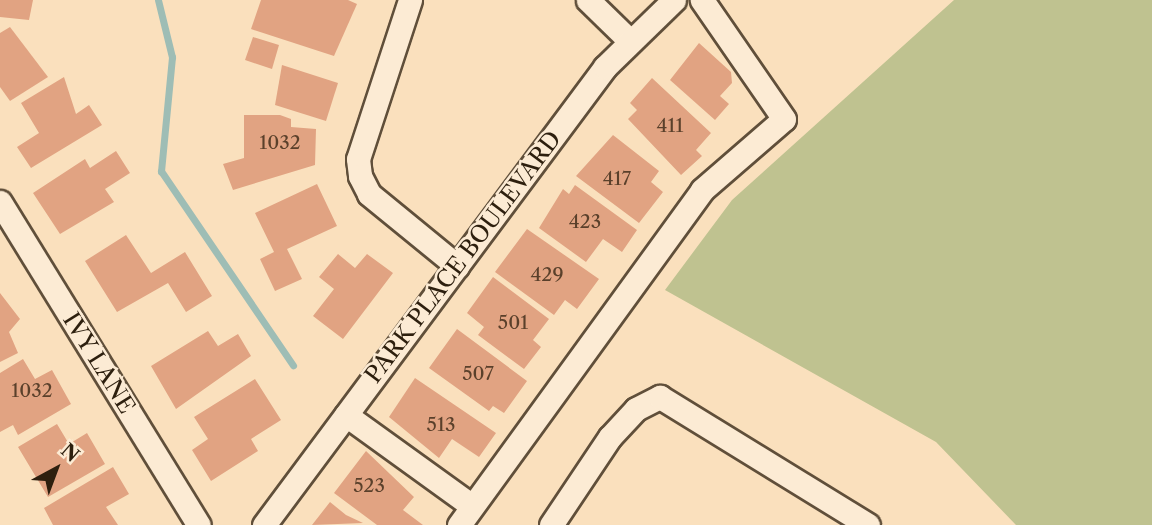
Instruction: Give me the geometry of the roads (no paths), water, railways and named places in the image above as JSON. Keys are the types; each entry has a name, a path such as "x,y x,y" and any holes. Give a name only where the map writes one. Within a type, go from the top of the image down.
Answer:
{"street":[{"path":"410,0 358,159 360,176 369,194 457,266"},
{"path":"588,0 631,41"},
{"name":"PARK PLACE BOULEVARD","path":"264,525 457,266 631,41 674,0"},
{"path":"459,525 702,190 784,119 702,0"},
{"name":"IVY LANE","path":"0,202 199,525"},
{"path":"551,525 610,437 636,409 660,397 868,525"},
{"path":"346,415 471,505"}],"waterway":[{"path":"158,0 172,57 161,171 293,365"}]}
